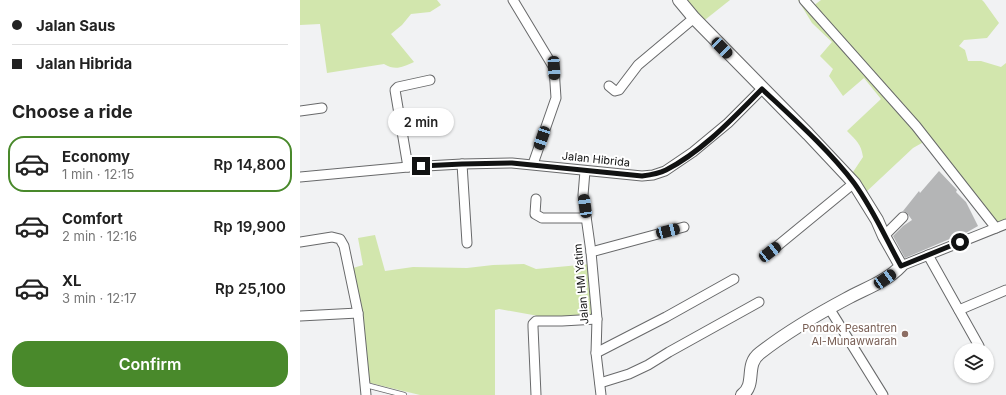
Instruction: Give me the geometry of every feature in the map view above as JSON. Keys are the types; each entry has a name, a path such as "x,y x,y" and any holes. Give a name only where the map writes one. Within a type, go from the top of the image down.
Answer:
{"street":[{"path":"513,0 554,68 556,98 533,164"},
{"path":"679,0 694,18 762,89 808,134 854,184 877,220 901,266"},
{"path":"804,0 916,126 996,228"},
{"path":"609,86 615,90 619,90 638,66 694,18"},
{"path":"408,167 395,90 398,87 430,80"},
{"name":"Jalan Hibrida","path":"300,177 408,167 512,163 642,176 665,171 693,152 710,139 762,89"},
{"path":"300,111 322,108"},
{"path":"462,164 466,243"},
{"name":"Jalan HM Yatim","path":"585,171 583,195 591,252 597,319 596,353 601,395"},
{"path":"770,252 854,184"},
{"path":"536,199 535,214 542,218 586,218"},
{"path":"884,236 903,217"},
{"path":"742,395 750,384 750,366 755,357 792,330 829,308 885,279 901,266 1006,224"},
{"path":"591,252 684,227"},
{"path":"300,242 332,237 340,239 344,246 358,313 366,395"},
{"path":"928,255 977,343"},
{"path":"596,353 666,317 734,279"},
{"path":"959,310 1006,290"},
{"path":"600,383 629,374 648,365 759,302"},
{"path":"829,308 883,395"},
{"path":"300,316 358,313"},
{"path":"536,395 534,322 597,319"}],"lane":[{"path":"366,385 404,395"}],"green space":[{"path":"300,0 437,0 441,5 430,12 411,14 402,25 391,34 414,62 399,68 384,64 327,73 320,24 300,25"},
{"path":"681,0 730,0 701,23"},
{"path":"798,0 808,0 813,6 821,0 982,0 984,2 999,23 987,38 964,40 959,46 965,50 968,61 981,61 1001,67 1006,63 1006,220 996,224 929,139 913,148 865,193 851,175 863,157 861,149 858,143 847,131 881,99 864,78 843,96 829,76 833,69 820,56 832,42 812,23"},
{"path":"375,235 385,271 413,267 467,268 524,264 536,269 590,264 595,316 555,319 499,309 495,310 495,395 420,395 370,383 353,268 363,265 358,238"}],"building":[{"path":"939,171 966,202 978,226 964,234 905,258 893,236 903,226 912,220 907,213 903,211 919,191 920,193"}],"place":[{"name":"Pondok Pesantren Al-Munawwarah","path":"905,334"}],"route":[{"path":"421,166 512,163 642,176 653,174 665,171 710,139 762,89 808,134 854,184 877,220 901,266 960,242"}]}
